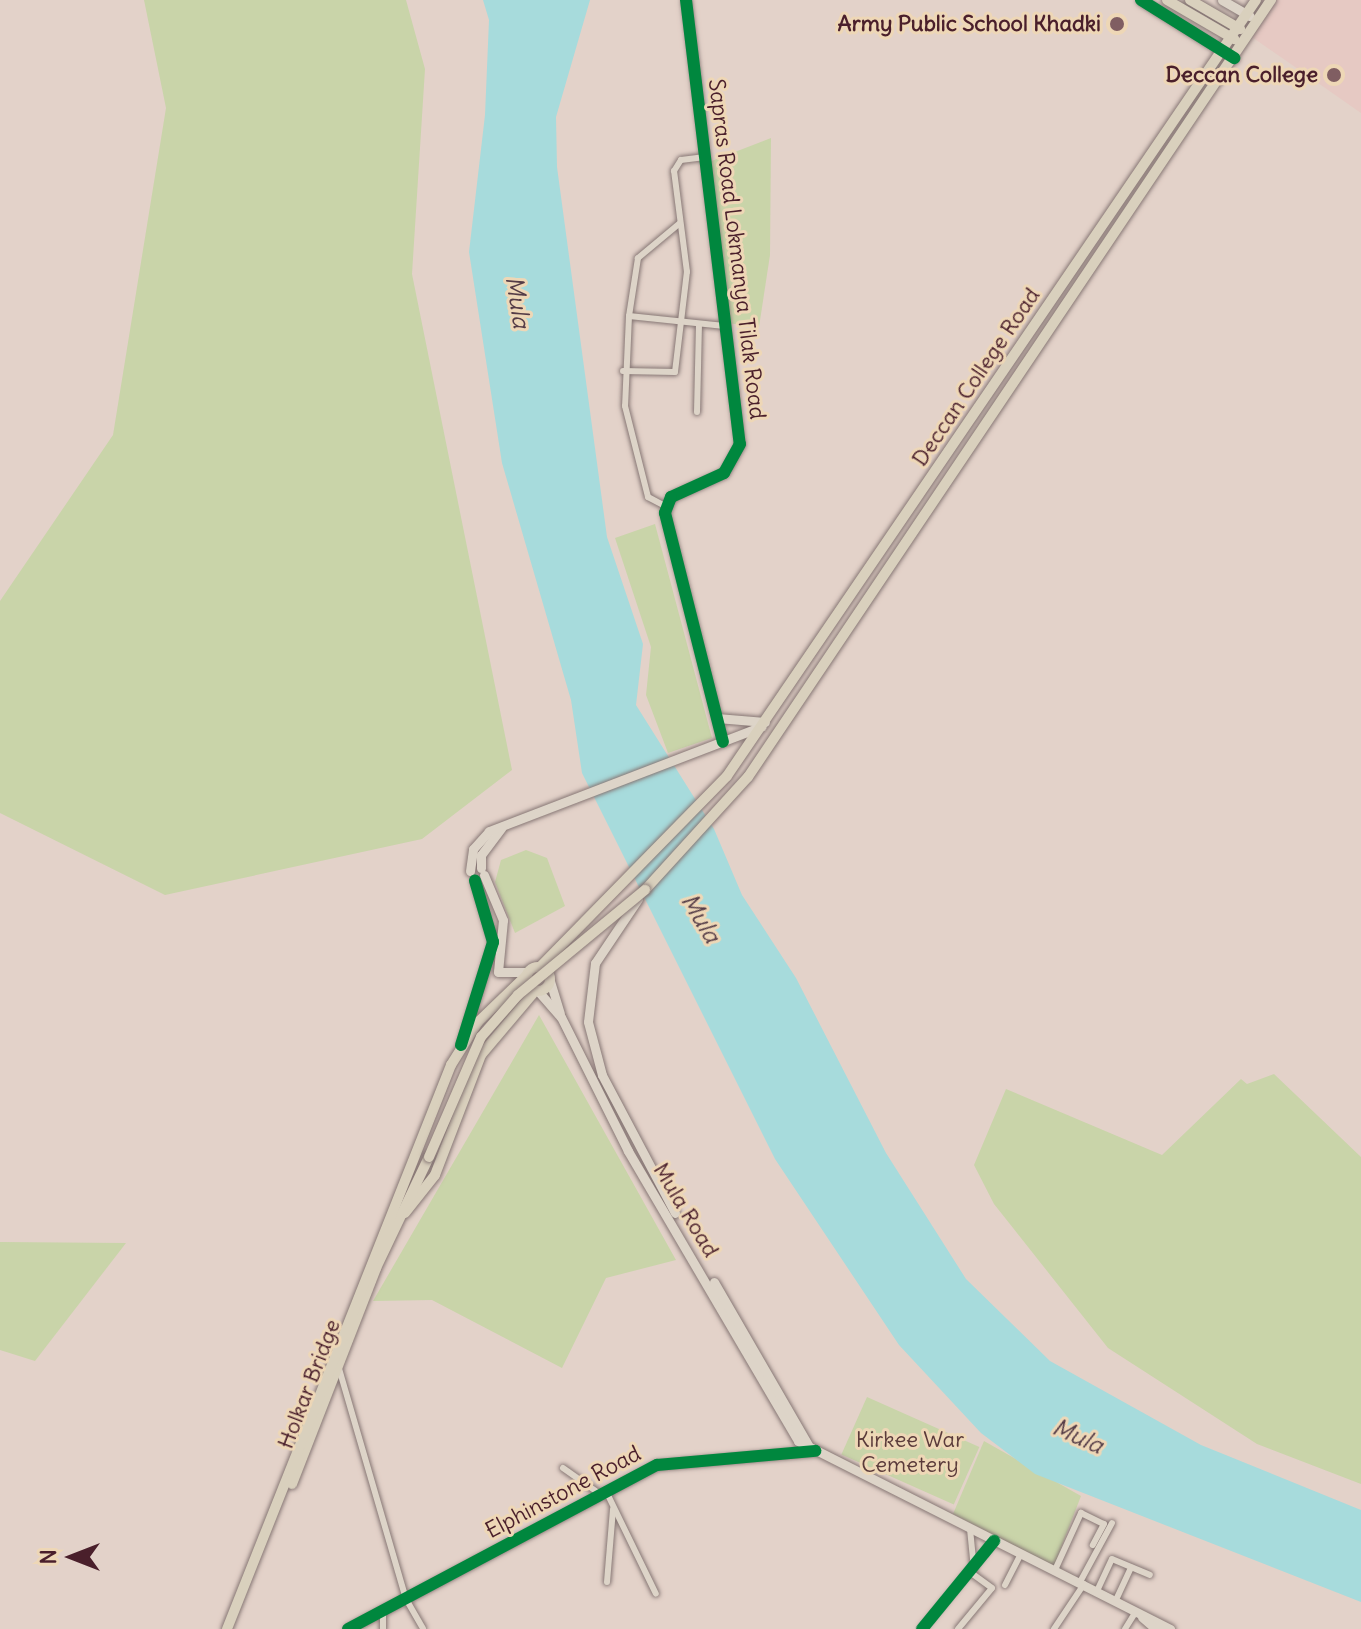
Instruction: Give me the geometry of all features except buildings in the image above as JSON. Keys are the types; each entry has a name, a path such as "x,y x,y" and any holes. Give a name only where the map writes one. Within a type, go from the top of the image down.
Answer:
{"main road":[{"path":"1167,0 1231,38 1246,40"},
{"path":"1190,0 1238,27 1246,40"},
{"name":"Deccan College Road","path":"540,967 608,905 727,776 1256,0"},
{"name":"Deccan College Road","path":"645,890 748,777 1271,0"},
{"name":"Holkar Bridge","path":"234,1629 335,1363 481,1037 518,995 645,890"},
{"path":"227,1629 461,1045 528,974 540,967 550,981 537,990 481,1055 435,1175 398,1220"},
{"path":"528,974 537,990"}],"street":[{"name":"Sapras Road Lokmanya Tilak Road","path":"665,506 718,478 738,452 686,0"},
{"path":"1141,0 1234,58"},
{"path":"1222,0 1258,21"},
{"path":"623,371 675,372 687,272 675,165 705,157"},
{"path":"680,223 638,258 623,371 646,491 665,506 723,742"},
{"path":"629,316 724,326"},
{"path":"697,412 699,324"},
{"path":"717,718 742,728"},
{"path":"461,1045 493,942 470,871 477,841 503,825 700,753 742,728 764,724"},
{"path":"503,825 481,855 483,872 503,920 498,972 528,974"},
{"path":"470,871 483,872"},
{"path":"475,881 483,872"},
{"path":"642,1161 595,1058 587,994 601,950 645,890"},
{"path":"550,981 561,1017"},
{"name":"Mula Road","path":"537,990 561,1017 765,1378 811,1448"},
{"path":"335,1363 406,1599 423,1629"},
{"path":"811,1448 1082,1583 1139,1615 1172,1629 1182,1629"},
{"name":"Elphinstone Road","path":"348,1629 657,1465 811,1448"},
{"path":"563,1468 603,1493 613,1506 656,1594"},
{"path":"607,1582 613,1506"},
{"path":"1055,1570 1081,1513 1104,1524 1093,1545"},
{"path":"1054,1629 1082,1583 1112,1523"},
{"path":"970,1529 972,1571 992,1588 960,1626 970,1629"},
{"path":"922,1629 994,1541"},
{"path":"1005,1585 1021,1554"},
{"path":"1097,1591 1112,1559 1150,1575"},
{"path":"1115,1602 1131,1568"},
{"path":"383,1611 383,1629"},
{"path":"1125,1629 1139,1615"},
{"path":"1139,1615 1156,1629"}],"shaded area":[{"name":"Deccan College","path":"1277,0 1361,0 1361,113 1252,37"}],"green space":[{"path":"144,0 406,0 425,69 412,274 512,770 422,839 165,895 0,813 0,601 113,435 166,108"},
{"path":"771,138 770,255 759,327 727,323 709,162"},
{"path":"655,524 712,738 668,753 646,695 651,647 615,538"},
{"path":"526,850 547,858 565,906 515,933 495,882 501,860"},
{"path":"539,1015 676,1260 606,1278 562,1368 432,1300 373,1301"},
{"path":"1274,1074 1361,1157 1361,1484 1257,1444 1108,1348 994,1204 974,1165 1006,1089 1162,1155 1241,1079 1247,1084"},
{"path":"0,1242 126,1243 35,1361 0,1350"},
{"name":"Kirkee War Cemetery","path":"867,1397 979,1447 954,1505 841,1455"},
{"path":"984,1441 1081,1496 1054,1566 953,1514"}],"water":[{"name":"Mula","path":"483,0 590,0 556,117 557,167 607,537 643,644 636,705 714,829 742,895 796,978 886,1153 966,1279 1050,1361 1201,1445 1361,1510 1361,1602 1035,1474 981,1433 899,1345 775,1159 582,773 571,700 502,463 469,252 485,115 489,20"}],"cycle path":[{"path":"686,0 740,444 724,473 671,497 665,513 723,742"},
{"path":"1141,0 1234,58"},
{"path":"461,1045 493,942 475,881"},
{"path":"348,1629 657,1465 815,1451"},
{"path":"922,1629 994,1541"}],"place":[{"name":"Army Public School Khadki","path":"1117,24"},
{"name":"Deccan College","path":"1334,75"}]}
